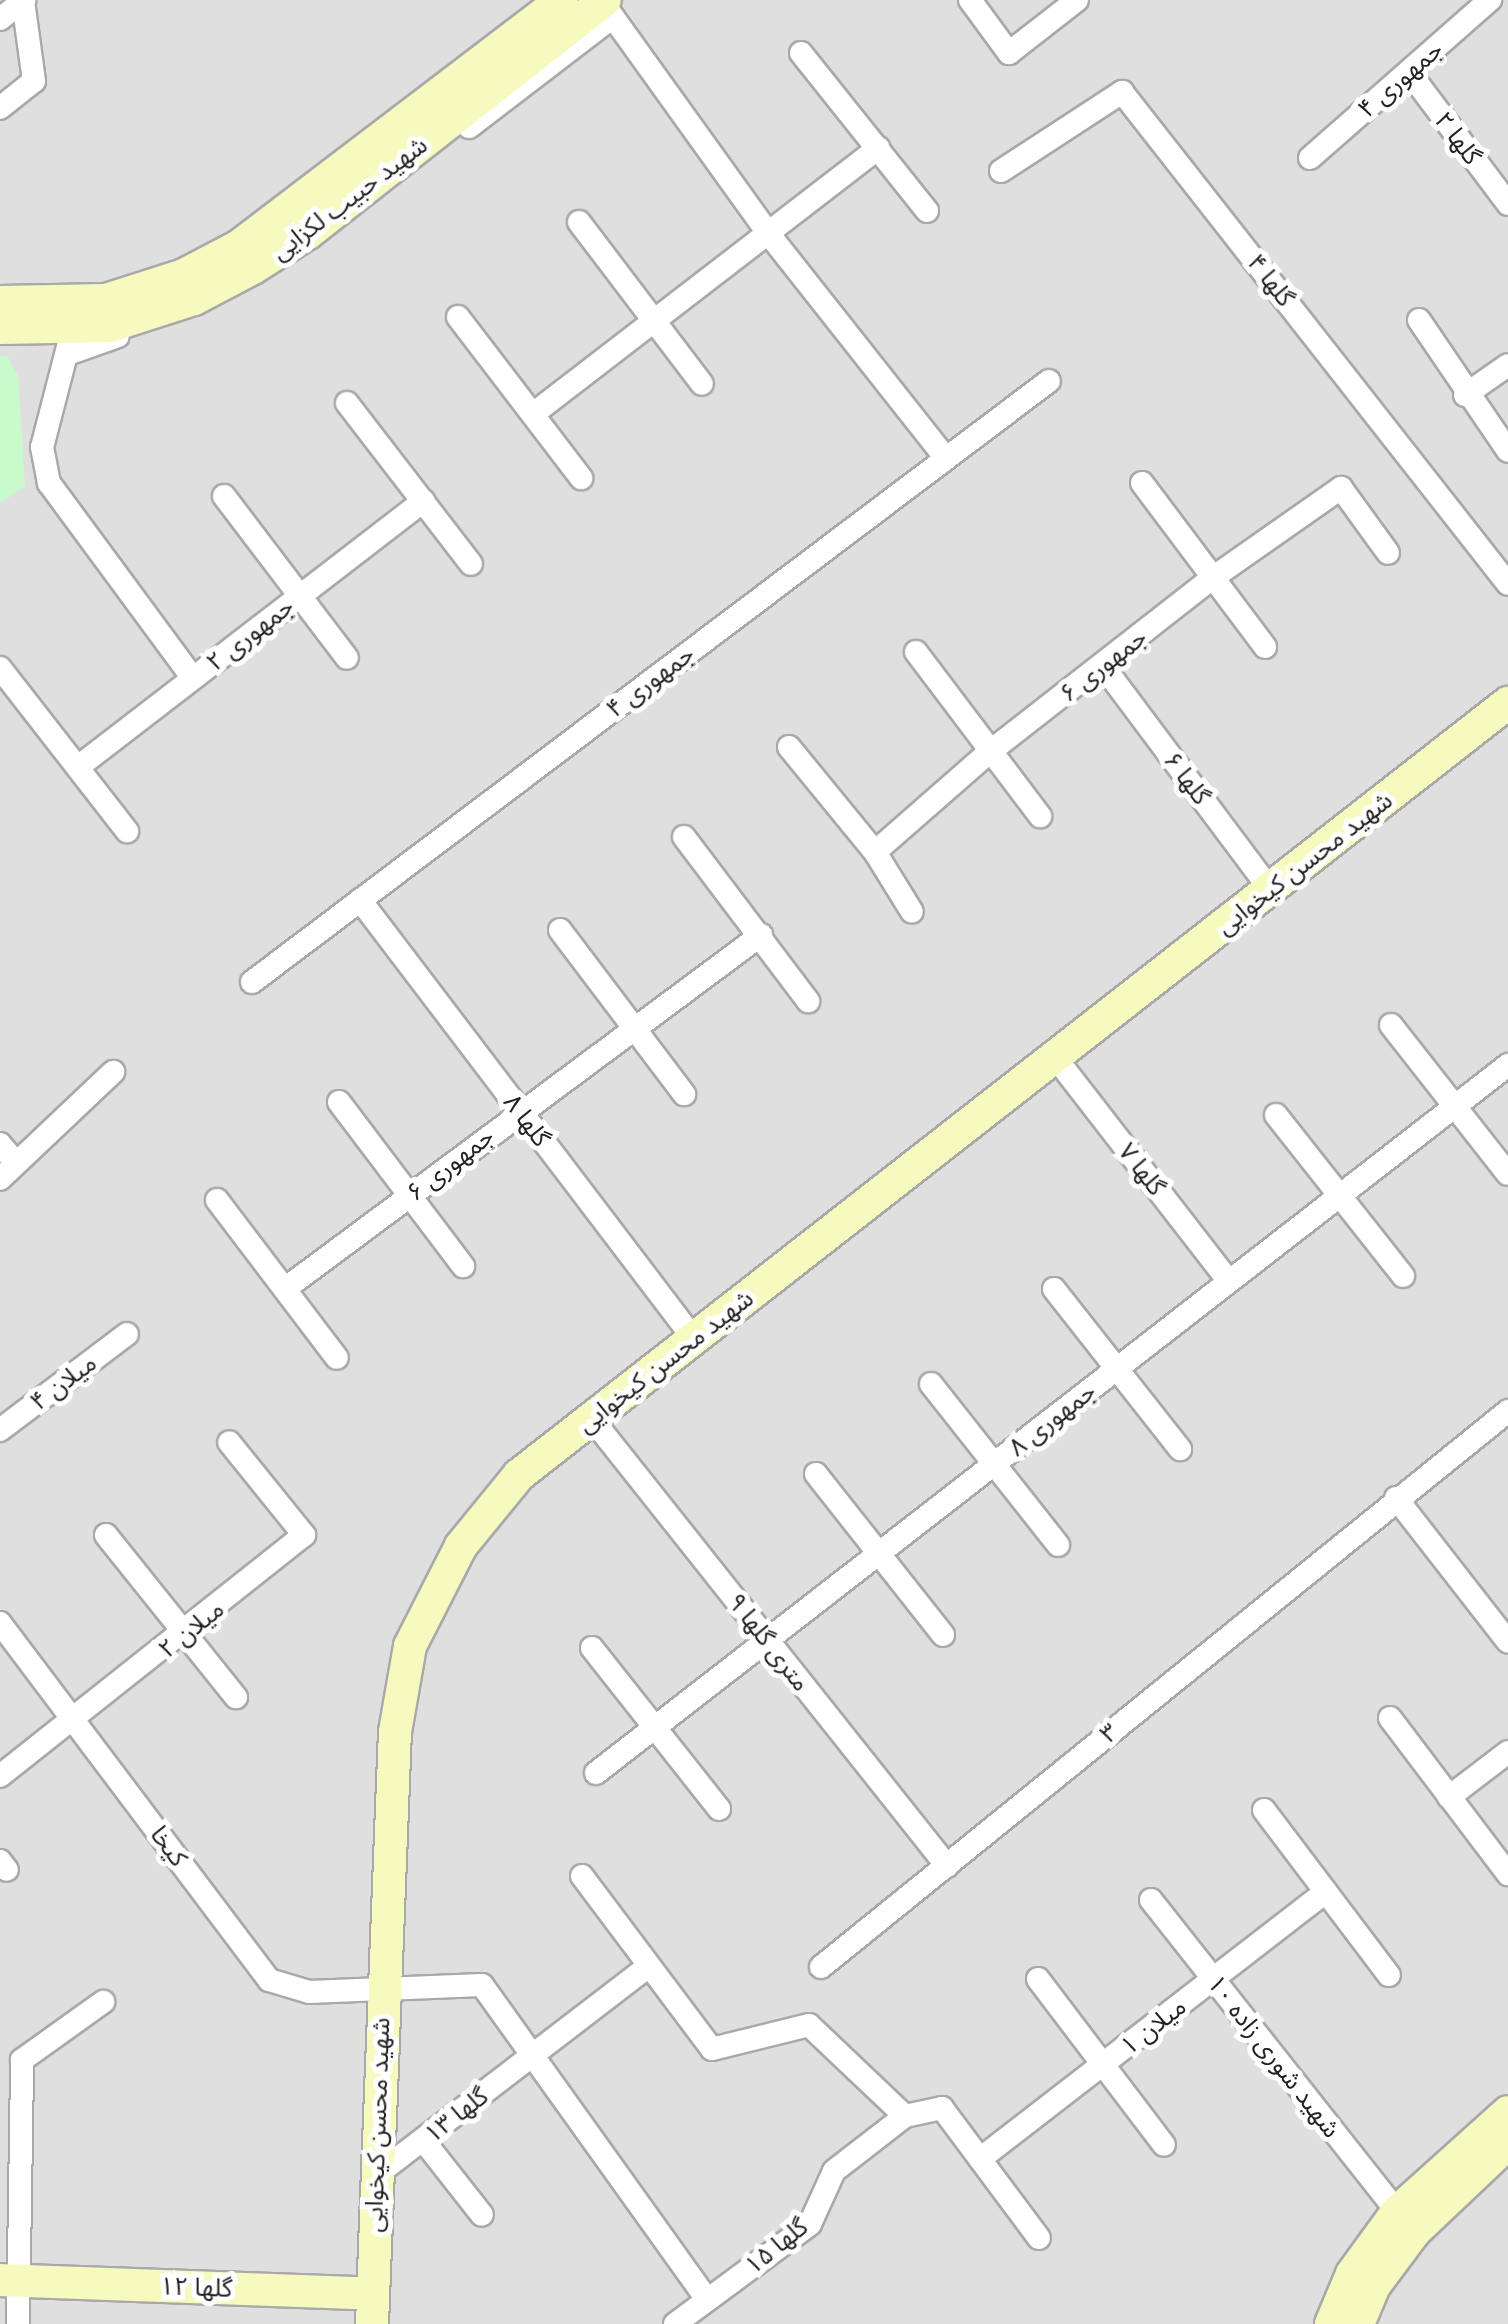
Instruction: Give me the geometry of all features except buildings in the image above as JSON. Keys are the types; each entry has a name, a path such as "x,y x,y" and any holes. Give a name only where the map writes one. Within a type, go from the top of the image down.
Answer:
{"street":[{"path":"0,19 24,0"},
{"path":"0,108 34,81 24,0"},
{"name":"شهید حبیب لکزایی","path":"70,327 106,300 184,274 240,246 562,0"},
{"path":"970,0 1009,53 1077,0"},
{"name":"جمهوری ۴","path":"1310,158 1490,0"},
{"name":"شهید حبیب لکزایی","path":"0,328 110,326 178,304 253,268 308,233 605,5"},
{"path":"605,5 768,233 946,458"},
{"path":"801,54 928,211"},
{"name":"گلها ۲","path":"1408,72 1508,204"},
{"name":"گلها ۴","path":"1001,171 1122,92 1508,584"},
{"path":"534,414 878,148"},
{"path":"579,222 702,384"},
{"name":"شهید حبیب لکزایی","path":"0,302 70,327"},
{"path":"458,317 581,478"},
{"path":"1419,320 1465,395 1508,451"},
{"path":"70,327 42,446 49,482 192,678"},
{"path":"1465,395 1508,365"},
{"name":"جمهوری ۴","path":"252,982 1049,381"},
{"path":"347,403 470,564"},
{"path":"1142,484 1266,648"},
{"name":"جمهوری ۶","path":"875,852 987,754 1211,579 1340,488 1388,553"},
{"path":"224,496 347,658"},
{"name":"جمهوری ۲","path":"78,767 422,501"},
{"path":"916,652 987,754 1040,816"},
{"name":"گلها ۶","path":"1103,666 1270,889"},
{"path":"0,668 127,831"},
{"name":"شهید محسن کیخوایی","path":"373,2309 381,1990 395,1732 410,1646 461,1546 519,1475 1508,703"},
{"path":"788,747 875,852 912,912"},
{"path":"684,837 808,1002"},
{"name":"گلها ۸","path":"360,900 694,1339"},
{"path":"560,930 684,1094"},
{"name":"جمهوری ۶","path":"286,1288 520,1110 761,935"},
{"path":"1391,1025 1508,1174"},
{"name":"گلها ۷","path":"1055,1057 1229,1282"},
{"name":"جمهوری ۸","path":"596,1773 1508,1065"},
{"path":"0,1144 8,1171 113,1072"},
{"path":"339,1102 412,1193 463,1266"},
{"path":"1276,1115 1403,1276"},
{"path":"217,1200 337,1358"},
{"path":"1054,1288 1180,1450"},
{"name":"میلان ۴","path":"0,1430 126,1334"},
{"path":"931,1384 1058,1545"},
{"name":"۳","path":"821,1966 1508,1411"},
{"name":"۹ متری گلها","path":"592,1419 947,1866"},
{"name":"میلان ۲","path":"75,1721 304,1535 229,1442"},
{"path":"816,1474 943,1634"},
{"path":"1396,1498 1508,1642"},
{"path":"106,1535 236,1698"},
{"name":"کیخا","path":"0,1623 269,1980 308,1992 482,1986 536,2053"},
{"path":"592,1648 719,1809"},
{"path":"1390,1718 1508,1874"},
{"path":"0,1776 75,1721"},
{"path":"1450,1797 1508,1752"},
{"path":"1264,1810 1389,1975"},
{"path":"582,1876 712,2049 809,2025 904,2116 942,2108 1040,2238"},
{"name":"میلان ۱","path":"980,2159 1326,1892"},
{"name":"شهید شوری زاده ۱۰","path":"1151,1900 1397,2212"},
{"name":"گلها ۱۳","path":"374,2176 649,1966"},
{"path":"1038,1979 1164,2144"},
{"path":"18,2324 9,2280 22,2060 102,2002"},
{"path":"536,2053 707,2299"},
{"name":"گلها ۱۵","path":"675,2324 810,2224 834,2172 904,2116"},
{"path":"1332,2324 1352,2274 1397,2212 1505,2127"},
{"path":"1358,2324 1374,2286 1415,2231 1505,2127"},
{"path":"423,2140 482,2214"},
{"name":"گلها ۱۲","path":"9,2280 373,2309"}],"shaded area":[{"path":"0,0 1508,0 1508,2324 0,2324"}],"green space":[{"path":"0,356 7,356 18,376 25,486 0,503"}]}
